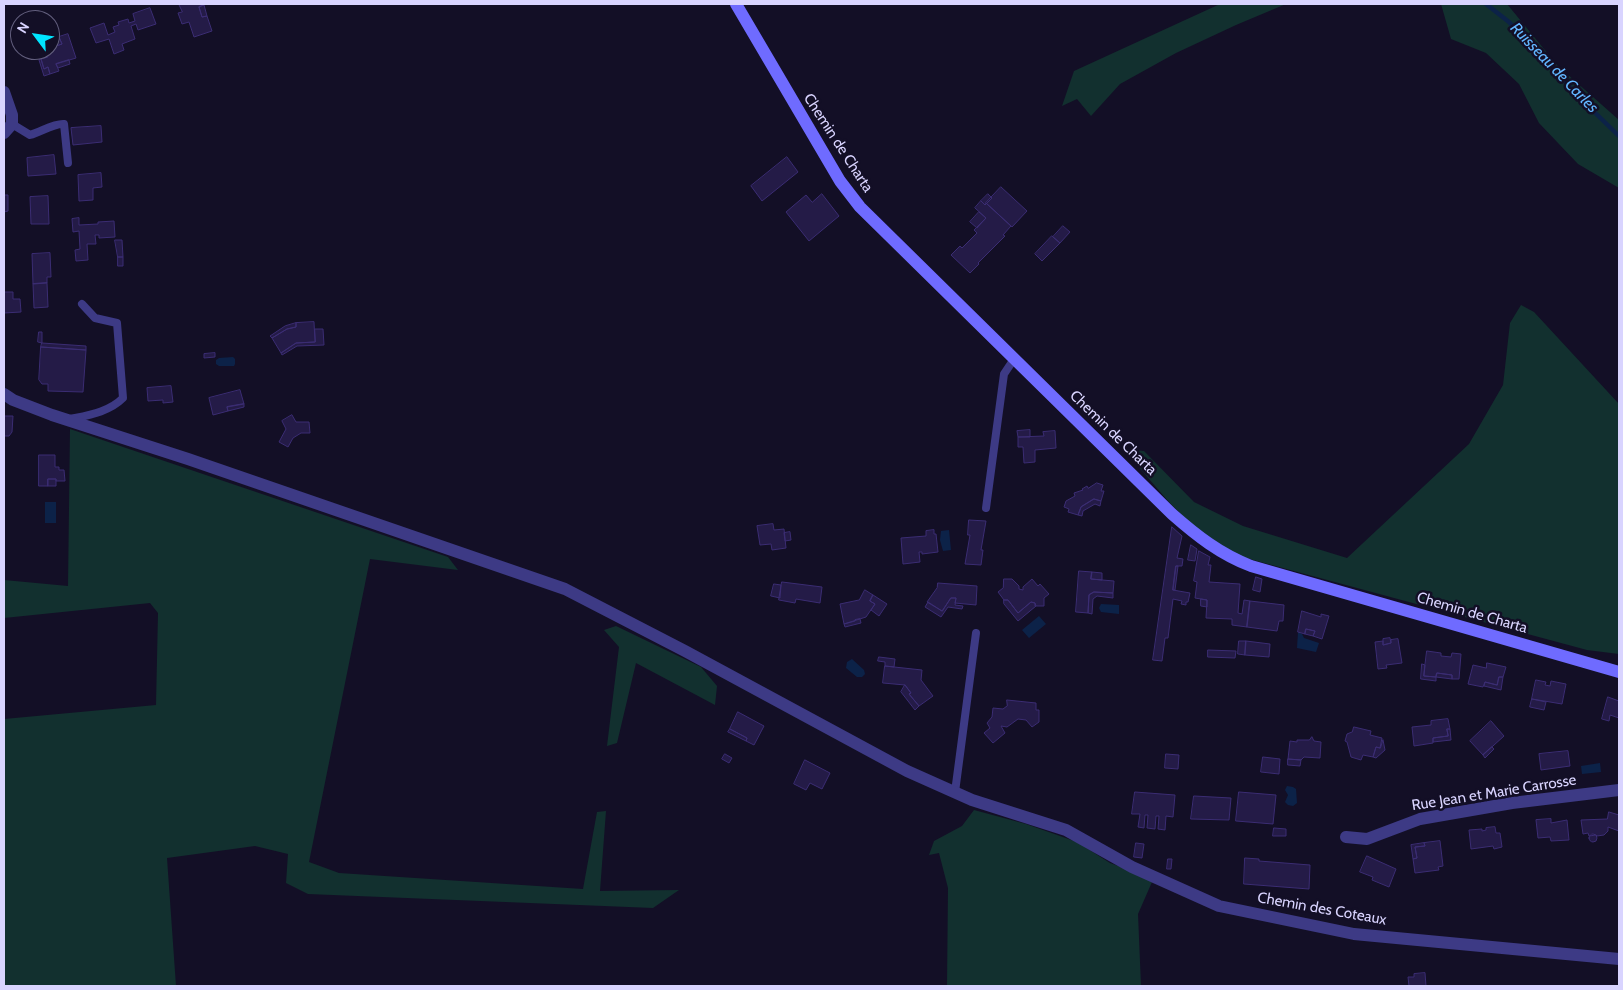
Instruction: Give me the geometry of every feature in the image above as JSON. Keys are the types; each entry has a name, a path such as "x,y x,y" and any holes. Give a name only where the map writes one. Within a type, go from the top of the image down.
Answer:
{"street":[{"name":"Chemin de Charta","path":"736,4 805,124 848,193 876,224 1172,514 1208,544 1229,557 1251,566 1619,672"},
{"path":"4,92 12,115 8,128"},
{"name":"Chemin des Coteaux","path":"4,394 13,400 68,420 197,462 565,588 907,771 980,802 1066,830 1132,867 1219,906 1354,934 1619,959"},
{"name":"Rue Jean et Marie Carrosse","path":"1346,837 1367,839 1420,819 1512,803 1619,790"}],"lane":[{"path":"8,128 30,135 41,132 58,123 64,124 68,163"},
{"path":"68,420 97,413 115,406 123,398 117,323 95,318 82,304"},
{"path":"986,508 1004,374 1014,359"},
{"path":"955,792 976,633"}],"green space":[{"path":"1220,4 1286,4 1176,53 1120,84 1091,116 1077,99 1062,106 1074,71"},
{"path":"1441,4 1507,4 1558,66 1619,120 1619,188 1578,164 1539,123 1519,84 1486,53 1451,39"},
{"path":"1521,305 1534,312 1619,404 1619,654 1587,650 1242,557 1200,533 1169,502 1123,449 1144,451 1194,502 1243,526 1347,558 1469,444 1503,385 1510,323"},
{"path":"70,429 448,557 458,570 370,559 309,862 339,873 583,889 597,812 606,811 600,891 679,890 653,908 308,894 286,883 288,854 255,846 167,858 176,986 4,986 4,719 156,705 158,613 150,603 4,618 4,580 68,586"},
{"path":"616,626 701,667 717,686 715,705 636,663 617,743 607,746 619,647 604,630"},
{"path":"974,810 1026,824 1077,842 1110,863 1152,882 1138,914 1141,986 947,986 948,888 939,853 929,855 934,841 962,826"}],"water":[{"path":"233,357 235,359 234,366 219,366 216,364 216,360 219,358"},
{"path":"45,502 56,502 56,523 45,523"},
{"path":"949,530 951,550 943,551 940,540 941,531"},
{"path":"1101,604 1119,605 1119,614 1101,612 1099,608"},
{"path":"1039,616 1046,624 1029,638 1022,630"},
{"path":"1298,632 1304,638 1319,643 1316,652 1297,648"},
{"path":"852,659 864,670 865,674 862,677 857,677 846,668 847,662"},
{"path":"1600,763 1601,772 1582,774 1581,766"},
{"path":"1287,786 1296,789 1297,803 1293,806 1285,802 1288,795 1285,790"}],"building":[{"path":"179,4 204,4 199,7 202,17 207,16 212,31 194,37 189,22 182,24 178,13 182,12"},
{"path":"204,5 207,16 202,17 199,7"},
{"path":"150,8 156,24 138,30 136,24 131,26 135,39 122,44 124,50 114,54 109,39 96,43 90,28 104,23 108,35 115,32 113,27 119,25 118,22 128,19 129,23 135,21 133,14"},
{"path":"68,34 76,58 56,64 59,71 50,74 48,67 44,69 41,60 60,60 60,45 62,44 60,37"},
{"path":"39,60 41,60 44,69 48,67 50,74 44,76"},
{"path":"69,60 70,64 58,68 56,64"},
{"path":"101,126 102,142 73,145 71,128"},
{"path":"54,155 56,174 28,176 27,158"},
{"path":"787,157 798,172 762,201 751,186"},
{"path":"101,173 102,187 93,188 93,200 79,201 78,175"},
{"path":"1001,187 1027,211 1012,227 986,203"},
{"path":"822,194 839,216 809,241 786,212 806,195 812,202"},
{"path":"988,194 992,198 985,205 981,201"},
{"path":"4,195 8,195 8,211 4,212"},
{"path":"48,196 49,224 31,224 30,197"},
{"path":"981,201 985,205 986,203 1011,226 1003,235 1005,236 970,273 951,255 960,246 962,248 977,233 974,230 986,218 975,208"},
{"path":"979,212 986,218 977,228 970,222"},
{"path":"79,218 79,225 114,221 115,237 99,238 99,235 95,235 96,244 87,244 88,260 76,261 75,250 80,249 79,231 73,232 72,219"},
{"path":"1063,226 1070,232 1060,243 1053,237"},
{"path":"1052,236 1060,243 1042,261 1035,254"},
{"path":"115,240 122,240 123,257 118,257"},
{"path":"50,253 51,277 47,277 47,283 33,284 32,254"},
{"path":"118,257 123,257 123,266 118,266"},
{"path":"47,283 48,307 34,308 33,284"},
{"path":"4,292 13,292 13,299 20,299 21,312 4,313"},
{"path":"314,322 315,342 296,343 281,353 272,338 287,329 296,327 296,323"},
{"path":"296,323 296,327 287,329 272,338 270,336 285,326"},
{"path":"315,329 323,329 324,345 297,346 282,355 281,353 296,343 315,342"},
{"path":"39,332 42,332 42,343 38,342"},
{"path":"42,343 86,346 86,350 41,347"},
{"path":"41,347 86,350 83,392 48,391 48,384 42,384 39,380"},
{"path":"215,353 215,357 204,358 204,354"},
{"path":"171,386 173,402 163,403 163,400 148,401 147,388"},
{"path":"240,390 244,404 227,407 228,411 213,415 209,398"},
{"path":"244,404 244,407 228,411 227,407"},
{"path":"292,415 296,422 309,422 310,433 301,433 293,438 288,447 279,442 286,429 282,421"},
{"path":"4,416 13,416 12,432 9,436 4,436"},
{"path":"1030,430 1030,437 1018,437 1017,431"},
{"path":"1055,431 1056,448 1035,450 1035,462 1024,463 1023,447 1018,447 1018,437 1044,436 1043,432"},
{"path":"39,455 55,455 55,467 59,467 59,470 64,470 65,481 48,479 48,486 39,486"},
{"path":"48,479 56,479 56,486 48,486"},
{"path":"1097,483 1103,485 1101,491 1104,491 1101,501 1094,499 1081,507 1078,515 1068,512 1069,509 1064,507 1066,501 1075,496 1074,493"},
{"path":"1094,499 1101,501 1100,506 1095,504 1083,511 1082,516 1078,515 1081,507"},
{"path":"969,520 986,521 981,550 983,550 981,565 965,564 970,535 968,535"},
{"path":"773,524 774,530 784,529 786,548 772,550 771,544 760,545 757,526"},
{"path":"1172,527 1182,536 1177,558 1183,559 1182,566 1176,566 1173,590 1190,593 1186,605 1181,604 1182,601 1173,599 1168,638 1165,638 1162,661 1153,660"},
{"path":"934,530 938,552 922,554 922,552 919,552 920,562 903,564 901,538 926,536 926,531"},
{"path":"790,532 791,540 785,541 784,533"},
{"path":"1191,545 1197,549 1195,561 1188,560"},
{"path":"1199,551 1210,557 1208,565 1211,565 1209,582 1240,584 1238,613 1242,614 1244,600 1250,601 1247,627 1232,625 1232,619 1206,618 1207,600 1195,598 1197,582 1194,581"},
{"path":"1176,566 1178,566 1175,590 1173,590"},
{"path":"1079,571 1092,572 1091,579 1114,581 1113,593 1094,592 1089,595 1088,613 1076,612"},
{"path":"1092,572 1102,573 1102,580 1091,579"},
{"path":"1256,577 1262,579 1260,592 1253,590"},
{"path":"1004,579 1012,579 1019,586 1019,589 1023,590 1023,587 1032,579 1038,586 1040,584 1049,594 1044,598 1044,606 1035,606 1035,603 1031,602 1018,613 1008,600 1004,600 998,592 1003,588"},
{"path":"782,582 822,587 820,603 796,599 795,603 779,600"},
{"path":"938,583 977,586 976,605 955,603 956,598 951,598 942,611 927,602 937,588"},
{"path":"774,584 781,585 780,598 771,596"},
{"path":"865,590 873,595 870,601 875,604 866,617 844,624 840,604 859,600"},
{"path":"1094,592 1113,593 1113,598 1097,596 1093,599 1092,614 1088,613 1089,595"},
{"path":"873,595 887,604 879,616 871,610 875,604 870,601"},
{"path":"951,598 956,598 955,605 963,606 962,609 948,607 941,617 925,607 928,602 942,611"},
{"path":"1201,599 1207,600 1207,607 1201,606"},
{"path":"1004,600 1008,600 1018,613 1031,602 1035,603 1036,606 1018,621 1004,604"},
{"path":"1250,601 1284,605 1283,621 1279,621 1277,631 1247,627"},
{"path":"1302,611 1321,617 1321,614 1329,616 1322,639 1313,636 1315,631 1306,629 1305,634 1298,632"},
{"path":"860,619 861,623 845,627 844,624"},
{"path":"1306,629 1315,631 1313,636 1305,634"},
{"path":"1390,638 1391,643 1383,645 1383,639"},
{"path":"1398,639 1402,663 1386,665 1387,668 1378,669 1375,642 1383,641 1383,645 1391,643 1391,640"},
{"path":"1239,641 1246,641 1245,655 1238,654"},
{"path":"1246,641 1270,644 1269,657 1245,655"},
{"path":"1208,650 1236,651 1235,658 1208,657"},
{"path":"1427,651 1451,657 1452,653 1461,654 1459,679 1452,679 1452,675 1437,673 1436,677 1424,676"},
{"path":"879,657 895,659 894,667 885,666 885,662 878,661"},
{"path":"1487,663 1506,667 1503,677 1499,677 1497,685 1485,682 1483,687 1468,684 1473,665 1486,668"},
{"path":"1422,664 1425,665 1424,676 1436,677 1436,681 1421,679"},
{"path":"885,666 922,670 921,680 933,696 919,706 909,694 911,693 905,685 883,683"},
{"path":"1437,673 1452,675 1452,679 1436,677"},
{"path":"1499,677 1503,677 1501,690 1484,686 1485,682 1497,685"},
{"path":"1536,680 1546,682 1545,685 1550,686 1551,681 1566,684 1562,704 1532,699"},
{"path":"905,685 911,693 909,694 919,706 915,710 901,692"},
{"path":"1608,697 1619,701 1619,718 1610,715 1609,721 1602,719"},
{"path":"1532,699 1546,702 1544,710 1530,707"},
{"path":"1007,700 1036,703 1036,710 1039,710 1039,722 1032,727 1026,720 1018,719 1007,727 1001,726 1005,733 993,743 984,733 990,728 987,723 992,717 993,708 1003,709 1007,706"},
{"path":"738,712 764,726 754,745 746,741 747,738 730,729"},
{"path":"1448,719 1450,729 1447,729 1448,736 1433,738 1433,743 1414,746 1412,727 1431,725 1431,721"},
{"path":"1491,721 1504,736 1483,755 1470,741"},
{"path":"1354,727 1371,731 1370,735 1382,738 1380,748 1376,747 1373,757 1363,755 1361,760 1351,757 1347,742 1345,741 1347,734 1352,732"},
{"path":"730,729 747,738 746,741 728,732"},
{"path":"1447,729 1450,729 1451,740 1433,742 1433,738 1448,736"},
{"path":"1312,737 1314,741 1321,742 1320,758 1288,759 1290,741 1309,740"},
{"path":"1383,740 1385,750 1376,758 1373,757 1376,747 1380,748"},
{"path":"1492,747 1494,749 1485,758 1483,755"},
{"path":"1568,751 1570,766 1541,770 1539,754"},
{"path":"725,754 732,758 729,763 722,759"},
{"path":"1166,754 1179,755 1178,769 1165,768"},
{"path":"1263,757 1280,759 1279,774 1261,772"},
{"path":"1288,759 1301,760 1300,766 1288,765"},
{"path":"805,760 830,773 822,789 810,783 806,790 794,784"},
{"path":"1135,792 1175,795 1173,817 1166,816 1165,830 1158,829 1159,816 1156,816 1155,829 1147,828 1148,815 1145,815 1144,828 1138,827 1140,814 1132,814"},
{"path":"1239,792 1276,795 1273,824 1236,821"},
{"path":"1194,796 1231,798 1229,820 1191,819"},
{"path":"1609,812 1619,815 1619,831 1608,827 1608,831 1604,835 1589,836 1588,833 1583,834 1581,820 1607,819"},
{"path":"1551,819 1551,823 1567,820 1569,840 1551,841 1550,837 1538,838 1536,820"},
{"path":"1495,827 1496,833 1500,833 1502,847 1494,849 1493,846 1471,849 1469,830 1482,829 1482,831 1486,830 1486,828"},
{"path":"1274,828 1286,829 1286,836 1273,836"},
{"path":"1593,834 1597,838 1593,842 1589,838"},
{"path":"1440,841 1443,866 1438,867 1439,870 1415,873 1413,859 1417,858 1415,847 1425,846 1424,843"},
{"path":"1136,843 1144,844 1142,858 1134,857"},
{"path":"1424,843 1425,846 1415,847 1417,858 1413,859 1411,845"},
{"path":"1367,856 1396,869 1389,887 1372,880 1373,877 1360,872"},
{"path":"1245,858 1310,865 1309,889 1244,884"},
{"path":"1168,859 1172,859 1171,869 1167,869"},
{"path":"1425,973 1426,986 1409,986 1408,977 1414,977 1414,974"}],"waterway":[{"name":"Ruisseau de Carles","path":"1486,4 1509,22 1584,102 1619,136"}]}
